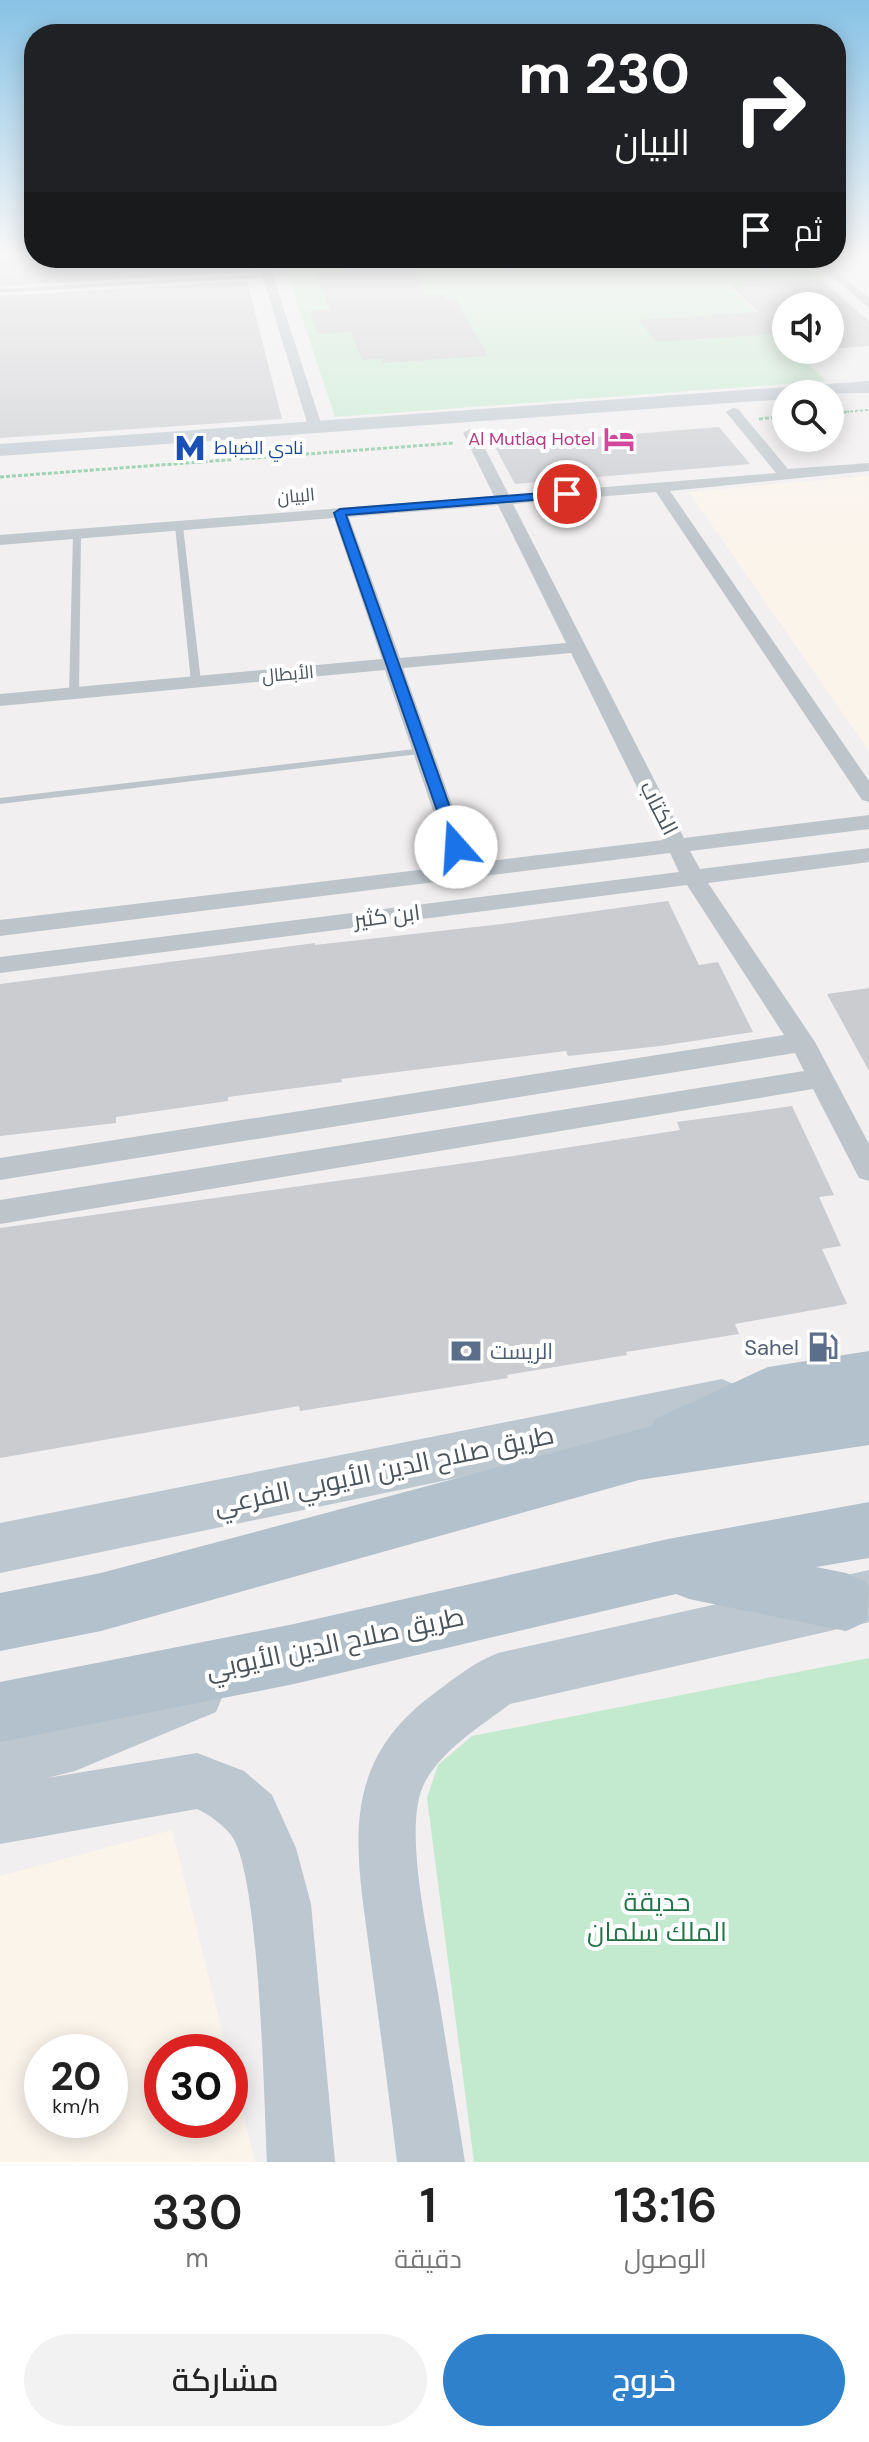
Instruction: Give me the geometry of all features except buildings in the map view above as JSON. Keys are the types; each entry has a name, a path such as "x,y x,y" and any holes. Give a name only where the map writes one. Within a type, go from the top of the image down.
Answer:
{"main road":[{"path":"0,450 869,387"},
{"path":"844,403 869,401"},
{"path":"0,469 472,437 772,409"},
{"path":"639,1454 768,1391 869,1374"},
{"name":"طريق صلاح الدين الأيوبي الفرعي","path":"0,1548 768,1391"},
{"path":"0,1622 101,1602 639,1454 869,1420"},
{"name":"طريق صلاح الدين الأيوبي","path":"0,1712 294,1654 668,1567 869,1530"},
{"name":"طريق صلاح الدين الأيوبي","path":"668,1567 858,1599"},
{"path":"431,2162 385,1830 398,1771 416,1746 445,1719 498,1680 858,1599"},
{"path":"0,1762 75,1743 294,1654"},
{"path":"0,1815 197,1781 224,1791 252,1815 267,1848 281,1904 301,2162"}],"street":[{"path":"292,354 316,429"},
{"path":"733,412 786,475"},
{"name":"الكتاب","path":"472,437 693,878 802,1042 869,1170"},
{"name":"البيان","path":"0,540 660,487 869,467"},
{"path":"660,487 861,772 869,796"},
{"path":"340,513 465,872"},
{"name":"الأبطال","path":"0,700 577,647"},
{"name":"ابن كثير","path":"0,928 869,822"},
{"name":"ابن كثير","path":"0,965 869,855"},
{"path":"0,1169 802,1042"},
{"path":"0,1212 819,1078"}],"lane":[{"path":"179,526 196,682"},
{"path":"74,694 77,534"},
{"path":"0,801 423,751"}],"path":[{"path":"844,412 869,410"},
{"path":"757,419 772,417"},
{"path":"0,477 472,437"}],"shaded area":[{"path":"869,476 869,751 689,492"},
{"path":"172,1830 223,2034 144,2034 144,2138 248,2138 248,2134 255,2162 0,2162 0,1876"}],"green space":[{"path":"314,354 772,354 772,364 808,364 825,380 772,380 772,385 335,417"},
{"name":"حديقة الملك سلمان","path":"869,1658 869,2162 474,2162 427,1798 438,1765 472,1736"}],"place":[{"name":"Al Mutlaq Hotel","path":"619,439"},
{"name":"نادي الضباط","path":"190,448"},
{"name":"Sahel","path":"823,1347"},
{"name":"الريست","path":"466,1351"}],"route":[{"path":"456,847 340,513 567,494"}]}
